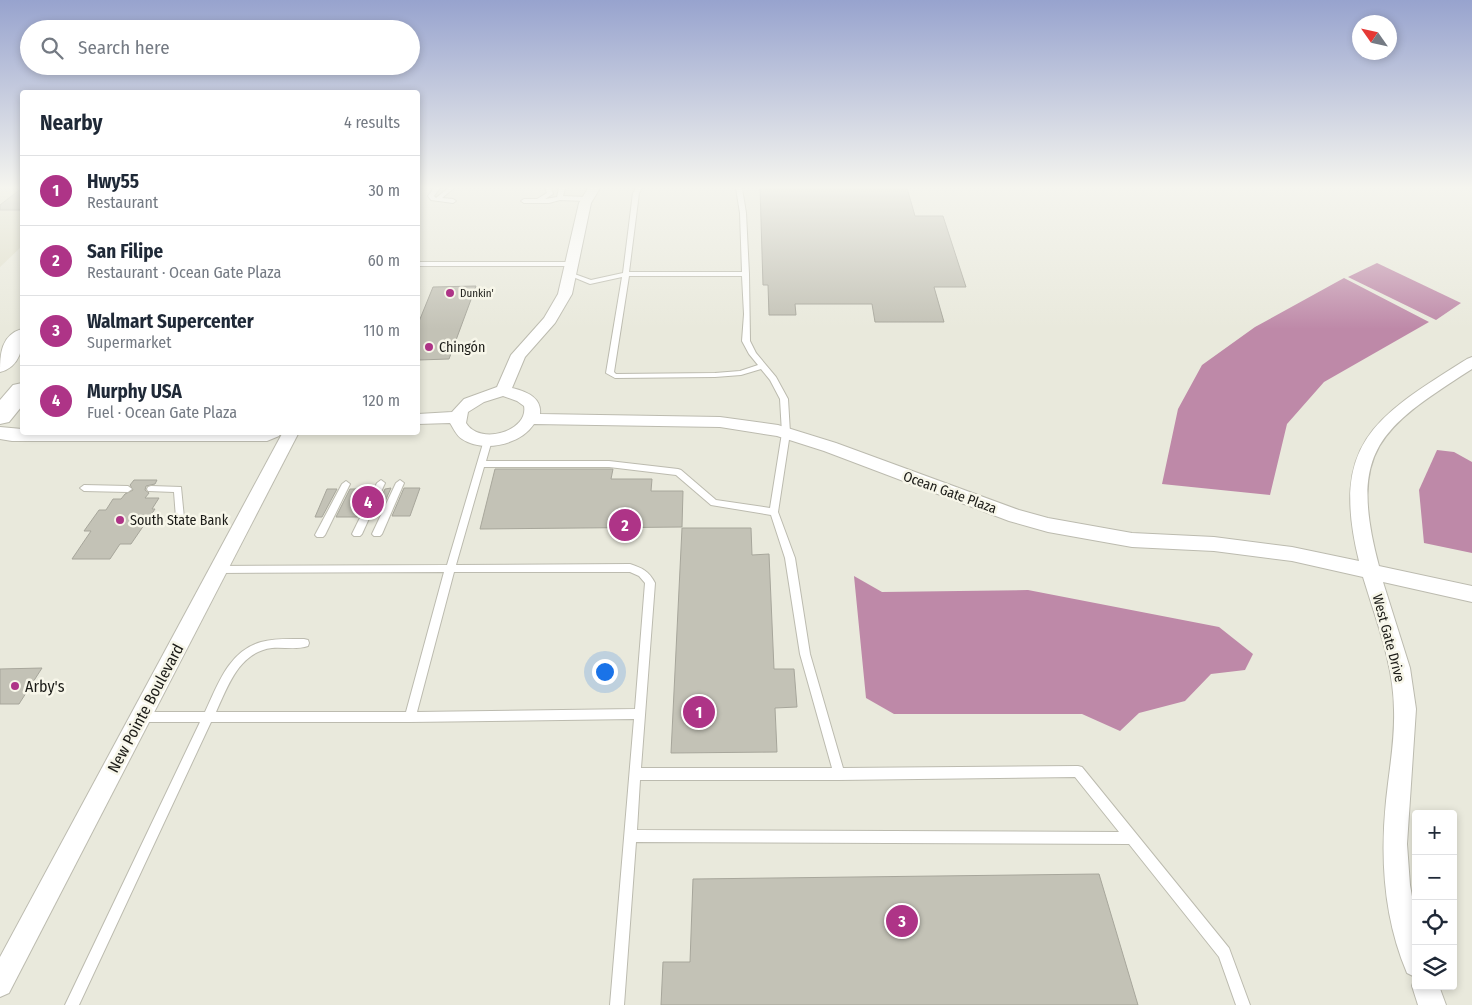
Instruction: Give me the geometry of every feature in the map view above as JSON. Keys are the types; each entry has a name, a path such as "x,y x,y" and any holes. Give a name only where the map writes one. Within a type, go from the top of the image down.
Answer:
{"highway":[{"path":"0,356 20,337"},
{"path":"0,365 20,338"}],"street":[{"path":"503,391 518,355 550,320 564,294 579,235"},
{"name":"West Gate Drive","path":"1412,950 1401,913 1395,870 1397,803 1406,728 1404,694 1363,540 1358,508 1359,482 1364,460 1373,440 1386,423 1405,407 1472,362"},
{"path":"503,391 513,392 528,399 532,405 530,419 519,430 511,435 488,440 470,436 463,431 459,424 459,417 463,409 470,402 486,394 503,391"},
{"path":"420,419 459,417"},
{"name":"Ocean Gate Plaza","path":"530,419 720,422 786,433 830,447 1006,513 1048,525 1132,540 1214,544 1260,550 1372,571 1472,594"},
{"path":"0,433 12,435 267,435"},
{"name":"New Pointe Boulevard","path":"0,984 217,569 289,435"},
{"path":"1426,990 1432,1005"}],"lane":[{"path":"631,235 610,373 615,376 715,375 741,373 762,366"},
{"path":"744,235 746,341 762,366 773,378 784,399 786,433 774,512 790,558 805,654 839,774"},
{"path":"420,264 570,269 590,282 626,274 746,274"},
{"path":"410,718 450,569 488,440"},
{"path":"482,464 609,464 678,472 714,503 774,512"},
{"path":"377,534 400,483"},
{"path":"320,535 346,484"},
{"path":"357,534 381,484"},
{"path":"84,488 128,489"},
{"path":"151,489 178,490 180,518"},
{"path":"217,569 630,568 640,571 647,576 650,583 617,1005"},
{"path":"72,1005 206,717 229,672 242,656 262,644 304,643"},
{"path":"140,717 410,718 639,714"},
{"path":"635,774 1078,771 1224,953 1243,1005"},
{"path":"630,836 1132,838"}],"shaded area":[{"path":"0,235 20,235 20,248 0,267"},
{"path":"1377,263 1461,303 1436,320 1348,277"},
{"path":"1344,278 1429,322 1324,382 1287,424 1270,495 1162,484 1178,409 1202,365 1255,327"},
{"path":"1437,450 1454,452 1472,462 1472,553 1424,543 1419,490"},
{"path":"854,576 882,592 1028,590 1219,627 1253,654 1245,670 1211,674 1185,701 1139,713 1120,731 1082,714 894,714 866,698"}],"building":[{"path":"761,235 949,235 966,287 934,287 944,322 875,322 872,304 795,304 796,315 769,315 768,285 763,285"},
{"path":"476,286 449,359 420,360 420,319 433,287"},
{"path":"495,469 613,469 611,479 652,479 651,491 683,491 682,527 480,529"},
{"name":"South State Bank","path":"134,480 157,480 155,484 146,486 145,490 149,493 145,498 159,498 152,509 155,509 131,544 120,544 110,559 72,559 91,531 84,531 99,510 106,510 113,499 121,499 125,494 133,490 130,485"},
{"path":"391,488 378,517 372,517 385,489"},
{"path":"404,488 420,488 410,516 392,516"},
{"path":"327,489 337,489 322,517 315,517"},
{"path":"350,489 372,489 358,517 336,517"},
{"path":"682,528 751,528 752,555 769,554 774,669 794,669 797,707 775,708 777,752 671,753"},
{"name":"Arby's","path":"42,668 19,704 0,704 0,669"},
{"path":"1099,874 1138,1005 661,1005 663,962 690,962 693,879"}],"place":[{"name":"Dunkin'","path":"450,293"},
{"name":"Chingón","path":"429,347"},
{"name":"Murphy USA","path":"368,502"},
{"name":"South State Bank","path":"120,520"},
{"name":"San Filipe","path":"625,525"},
{"name":"Arby's","path":"15,686"},
{"name":"Hwy55","path":"699,712"},
{"name":"Walmart Supercenter","path":"902,921"}]}
